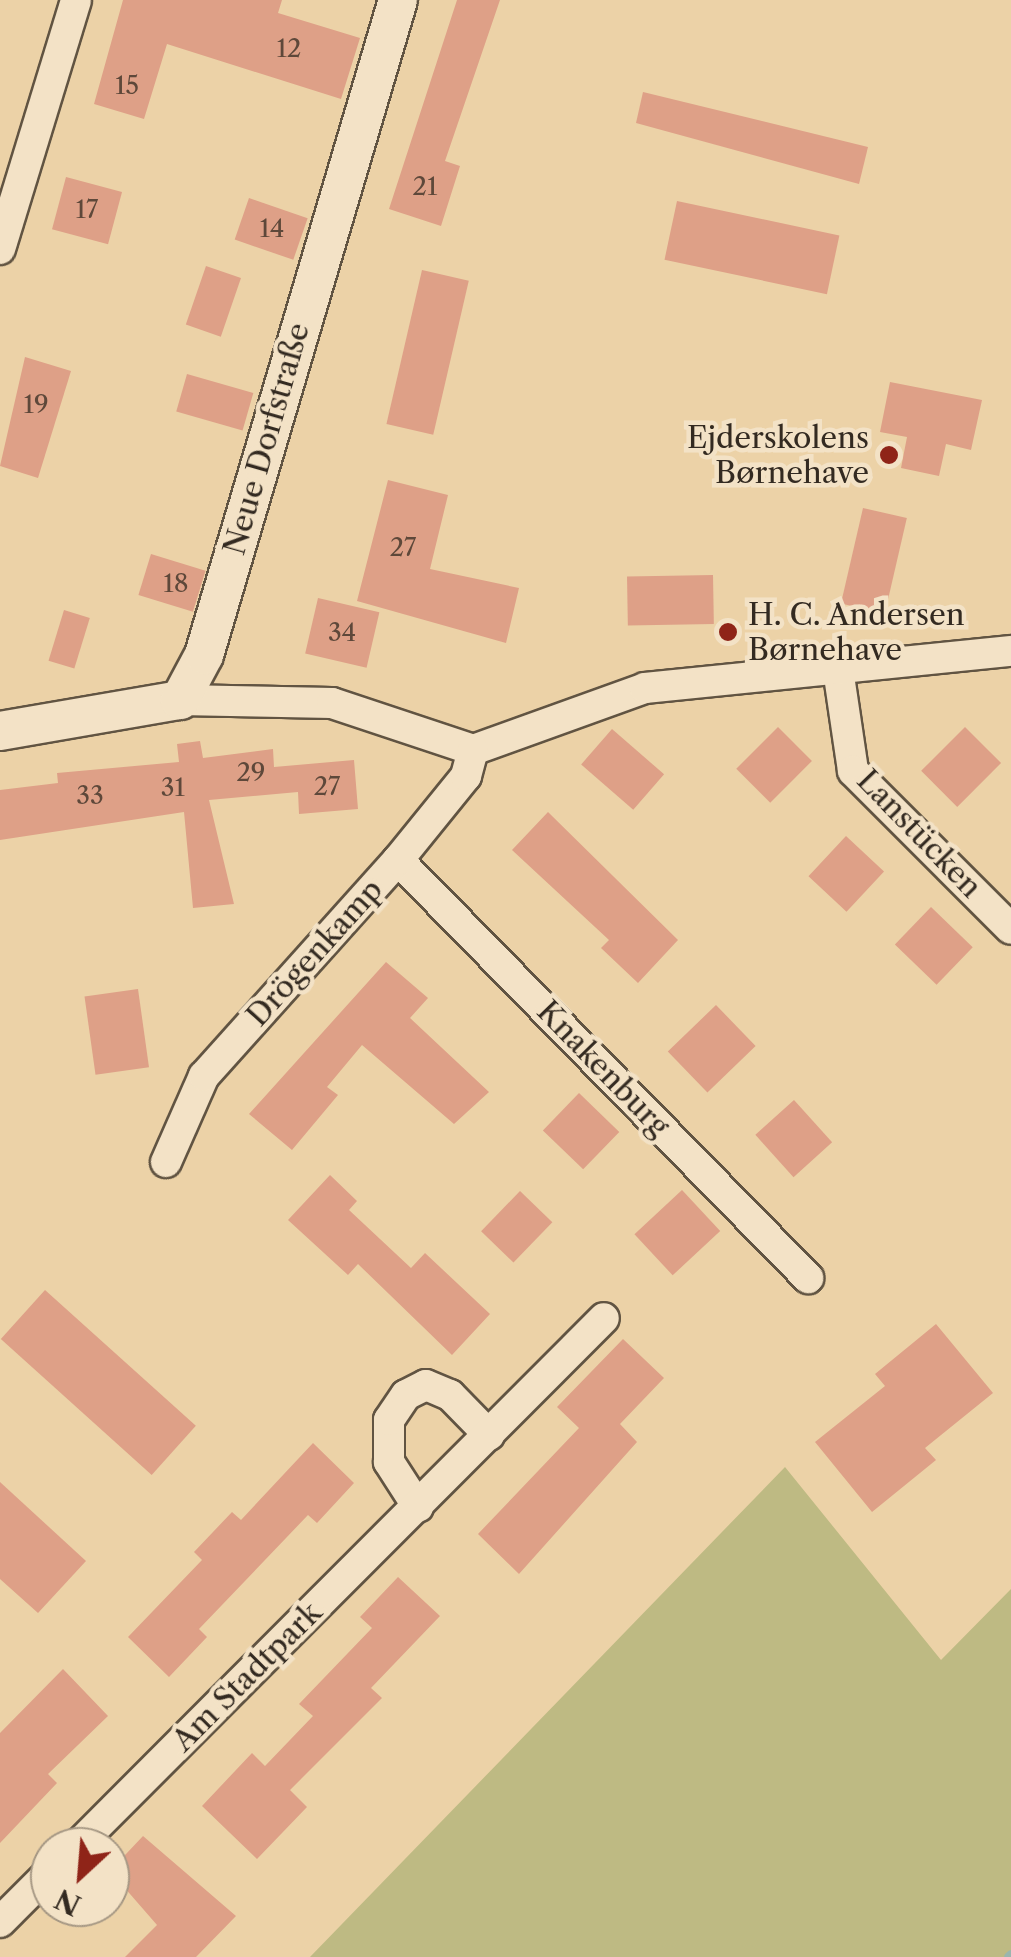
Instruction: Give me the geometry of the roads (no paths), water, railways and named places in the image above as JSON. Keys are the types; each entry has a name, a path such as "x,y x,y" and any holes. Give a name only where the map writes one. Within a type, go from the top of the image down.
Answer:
{"street":[{"path":"0,249 76,0"},
{"name":"Neue Dorfstraße","path":"180,700 204,655 398,0"},
{"path":"0,731 180,700 332,703 473,750 645,688 1011,651"},
{"name":"Lanstücken","path":"838,669 853,772 1011,929"},
{"name":"Drögenkamp","path":"166,1162 204,1076 398,860 466,776 473,750"},
{"name":"Knakenburg","path":"398,860 808,1278"},
{"name":"Am Stadtpark","path":"96,1827 604,1318"},
{"path":"418,1506 388,1462 389,1420 406,1396 426,1385 450,1395 489,1436"},
{"path":"0,1922 30,1892"}],"place":[{"name":"Ejderskolens Børnehave","path":"889,455"},
{"name":"H. C. Andersen Børnehave","path":"728,632"}]}
